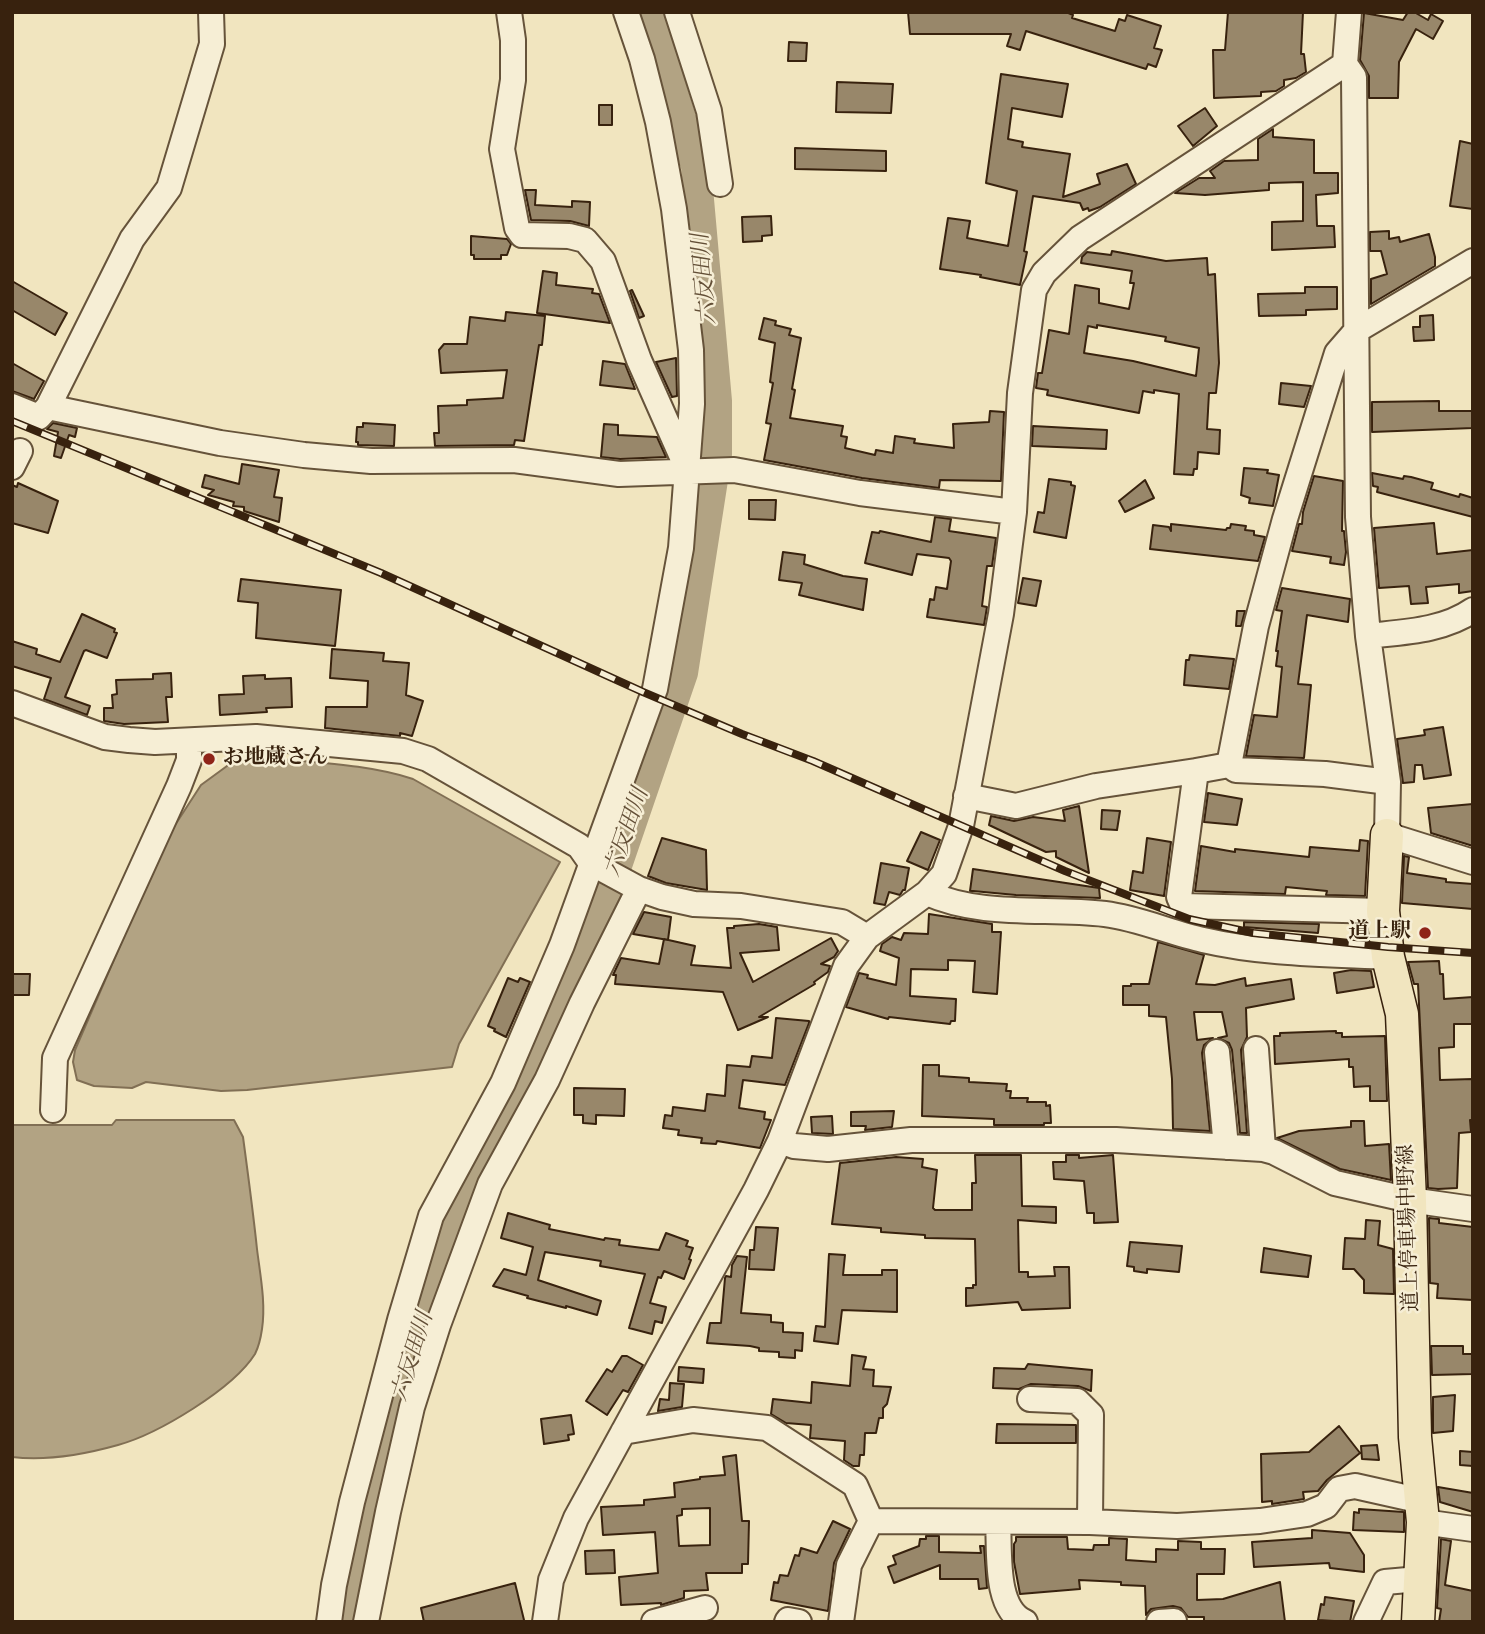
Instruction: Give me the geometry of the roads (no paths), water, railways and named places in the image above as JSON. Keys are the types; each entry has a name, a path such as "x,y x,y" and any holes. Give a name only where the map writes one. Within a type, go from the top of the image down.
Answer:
{"main road":[{"name":"道上停車場中野線","path":"1387,835 1383,911 1388,957 1402,1014 1410,1200 1415,1437 1423,1512 1418,1622"}],"street":[{"path":"12,406 39,417 48,407 132,239 169,188 212,44 211,12"},
{"path":"509,12 513,40 513,80 502,149 517,228 522,235 569,236 585,240 603,261 639,360 687,470"},
{"path":"329,1622 352,1502 400,1320 431,1216 503,1083 562,945 595,865 655,689 681,548 692,404 691,350 674,209 649,84 626,12"},
{"path":"677,12 709,111 720,184"},
{"path":"1349,12 1345,64 1354,77 1358,517 1368,636 1388,782 1387,835 1473,862"},
{"path":"545,1622 551,1580 571,1530 780,1141 846,966 867,937 927,894 944,874 961,826 1001,614 1014,512 1020,393 1034,290 1044,273 1080,238 1345,64"},
{"path":"1229,765 1256,626 1284,519 1337,353 1357,330 1473,261"},
{"path":"48,407 220,443 304,455 371,461 514,460 619,474 734,470 860,493 1014,512"},
{"path":"1368,636 1411,632 1451,622 1473,610"},
{"path":"12,703 105,737 155,742 256,737 403,751 429,759 579,846 595,865 636,887 694,904 741,906 842,922 867,937"},
{"path":"53,1110 55,1058 179,786 189,760 189,741"},
{"path":"966,796 1016,806 1096,786 1229,765 1236,770 1325,774 1388,782"},
{"path":"1196,771 1179,897 1183,906 1383,911"},
{"path":"366,1622 412,1408 490,1184 547,1080 636,887"},
{"path":"927,894 939,899 1010,912 1106,914 1205,941 1289,952 1388,957"},
{"path":"1256,1049 1264,1149"},
{"path":"1217,1052 1226,1147"},
{"path":"780,1141 794,1146 828,1149 911,1140 1116,1140 1264,1149 1335,1183 1410,1200 1473,1209"},
{"path":"1030,1399 1077,1401 1091,1415 1090,1522"},
{"path":"623,1432 693,1420 767,1428 855,1485 871,1521"},
{"path":"871,1521 1090,1522 1177,1526 1260,1521 1307,1514 1326,1506 1339,1489 1356,1486 1473,1530"},
{"path":"841,1622 849,1565 871,1521"},
{"path":"998,1522 1002,1591 1007,1607 1016,1618 1025,1622"},
{"path":"1366,1622 1385,1582 1419,1579"},
{"path":"654,1622 705,1608"},
{"path":"1159,1622 1174,1621"},
{"path":"787,1622 799,1622"}],"waterway":[{"name":"六反田川","path":"347,1622 359,1543 464,1190 534,1057 609,889 683,673 717,454 717,401 696,166 648,12"}],"railway":[{"path":"12,421 381,573 643,692 813,761 1065,871 1189,919 1253,933 1473,953"}],"place":[{"name":"お地蔵さん","path":"209,759"},
{"name":"道上駅","path":"1425,933"}]}
